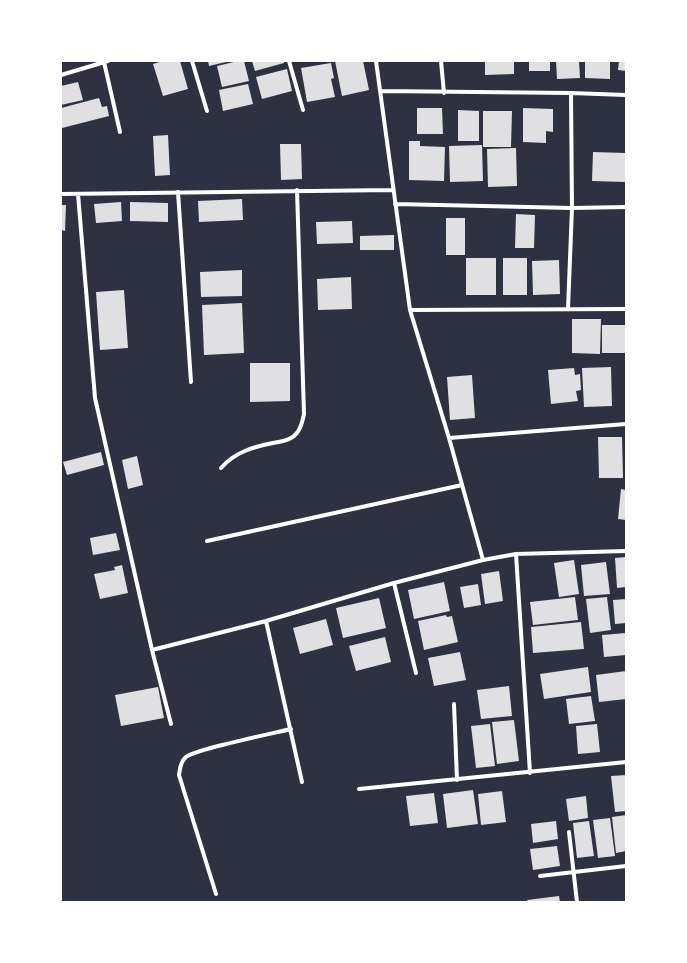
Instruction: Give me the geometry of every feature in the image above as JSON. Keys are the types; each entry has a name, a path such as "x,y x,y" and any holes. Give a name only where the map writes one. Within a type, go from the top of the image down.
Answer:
{"street":[{"path":"192,61 207,112"},
{"path":"289,61 302,110"},
{"path":"376,61 410,310 449,438 483,560"},
{"path":"442,61 444,93"},
{"path":"61,75 106,62 120,132"},
{"path":"380,91 626,95"},
{"path":"568,309 572,208 571,93"},
{"path":"221,468 228,460 239,453 254,447 292,438 300,429 304,414 297,190"},
{"path":"61,194 393,190"},
{"path":"178,192 191,382"},
{"path":"78,194 95,398 152,650 171,724"},
{"path":"395,204 572,208 626,207"},
{"path":"410,310 626,309"},
{"path":"449,438 626,424"},
{"path":"207,540 462,485"},
{"path":"152,650 266,621 394,583 483,560 516,554 626,551"},
{"path":"516,554 530,773"},
{"path":"394,583 416,673"},
{"path":"266,621 302,782"},
{"path":"454,704 457,780"},
{"path":"216,894 179,775 180,766 185,757 201,751 291,729"},
{"path":"358,789 530,773 626,762"},
{"path":"569,832 577,902"},
{"path":"540,876 626,866"}],"building":[{"path":"163,61 180,61 188,89 163,96 153,64"},
{"path":"208,61 226,61 226,62 209,66"},
{"path":"244,61 249,81 222,87 217,66"},
{"path":"252,61 284,61 284,63 255,71"},
{"path":"335,61 363,61 369,90 342,96"},
{"path":"485,61 514,61 514,74 485,75"},
{"path":"529,61 550,61 550,71 529,71"},
{"path":"556,61 579,61 580,78 557,79"},
{"path":"585,61 610,61 610,79 585,78"},
{"path":"619,61 626,61 626,71 618,70"},
{"path":"331,63 334,78 331,79 335,97 307,102 301,68"},
{"path":"287,69 292,91 262,99 256,77"},
{"path":"78,82 83,100 61,105 61,86"},
{"path":"248,84 253,104 223,111 219,90"},
{"path":"99,98 102,107 107,106 109,116 62,128 61,108"},
{"path":"417,108 442,108 443,134 417,134"},
{"path":"523,108 553,109 553,132 546,131 546,143 523,142"},
{"path":"458,110 479,111 479,141 458,141"},
{"path":"483,111 512,111 511,147 483,147"},
{"path":"168,135 170,175 155,176 153,136"},
{"path":"409,141 420,141 420,146 445,147 444,181 409,180"},
{"path":"280,144 301,144 302,179 281,180"},
{"path":"482,145 483,181 450,182 449,146"},
{"path":"516,148 517,186 488,187 487,149"},
{"path":"593,152 625,153 625,182 592,181"},
{"path":"242,199 243,220 199,222 198,201"},
{"path":"121,202 122,221 96,223 94,204"},
{"path":"130,202 168,203 168,222 130,221"},
{"path":"61,205 66,205 65,231 61,230"},
{"path":"516,214 535,215 534,248 515,248"},
{"path":"446,218 465,218 465,255 446,255"},
{"path":"352,221 353,243 317,244 316,222"},
{"path":"394,235 394,250 360,250 360,236"},
{"path":"466,258 496,258 496,295 466,295"},
{"path":"503,258 527,258 527,295 503,295"},
{"path":"559,260 560,294 533,295 532,261"},
{"path":"242,270 242,296 201,297 200,272"},
{"path":"351,277 352,309 318,310 317,279"},
{"path":"124,290 128,348 100,350 96,292"},
{"path":"242,303 244,353 204,355 202,305"},
{"path":"572,319 601,319 600,354 572,353"},
{"path":"602,325 626,325 626,353 602,353"},
{"path":"250,363 290,363 290,401 250,402"},
{"path":"611,367 612,406 584,407 582,368"},
{"path":"574,368 575,375 580,374 581,390 576,391 578,401 551,404 548,370"},
{"path":"472,375 475,418 450,420 447,377"},
{"path":"598,437 622,437 623,478 599,478"},
{"path":"101,452 104,465 67,475 63,462"},
{"path":"137,456 143,485 128,489 122,460"},
{"path":"621,489 626,490 626,520 618,519"},
{"path":"116,533 120,550 93,555 90,538"},
{"path":"626,557 626,587 617,588 615,558"},
{"path":"574,560 579,594 559,597 554,563"},
{"path":"606,562 610,594 584,596 581,565"},
{"path":"122,565 128,593 100,599 94,574 115,570 114,567"},
{"path":"499,571 503,601 485,604 481,574"},
{"path":"444,582 450,611 414,619 408,590"},
{"path":"478,584 481,605 464,608 460,587"},
{"path":"575,597 578,620 533,625 530,602"},
{"path":"607,597 611,630 590,633 586,599"},
{"path":"379,598 386,628 343,638 336,608"},
{"path":"626,599 626,623 615,624 613,600"},
{"path":"446,615 447,617 452,616 458,642 424,650 418,621"},
{"path":"326,619 333,645 300,654 293,628"},
{"path":"581,622 584,649 533,653 531,627"},
{"path":"626,633 626,655 604,657 602,635"},
{"path":"385,637 391,662 356,671 349,646"},
{"path":"460,652 466,680 434,686 428,658"},
{"path":"588,667 591,692 544,699 540,674"},
{"path":"626,671 626,699 599,702 596,675"},
{"path":"509,686 512,716 481,719 477,690"},
{"path":"158,687 164,718 121,726 115,695"},
{"path":"591,696 595,721 569,724 566,699"},
{"path":"514,720 519,761 497,764 492,722"},
{"path":"490,724 495,766 476,768 471,726"},
{"path":"597,724 600,752 578,754 576,726"},
{"path":"626,775 626,811 615,812 611,776"},
{"path":"473,790 478,824 447,828 443,794"},
{"path":"502,791 506,822 481,825 478,794"},
{"path":"434,793 438,823 410,826 406,796"},
{"path":"586,796 588,818 569,821 566,799"},
{"path":"626,815 626,851 616,853 612,817"},
{"path":"610,818 615,856 598,858 593,820"},
{"path":"556,821 558,839 533,843 531,824"},
{"path":"589,821 594,856 577,858 573,823"},
{"path":"557,846 560,866 533,870 530,849"},
{"path":"559,896 560,902 528,902 527,900"}]}
